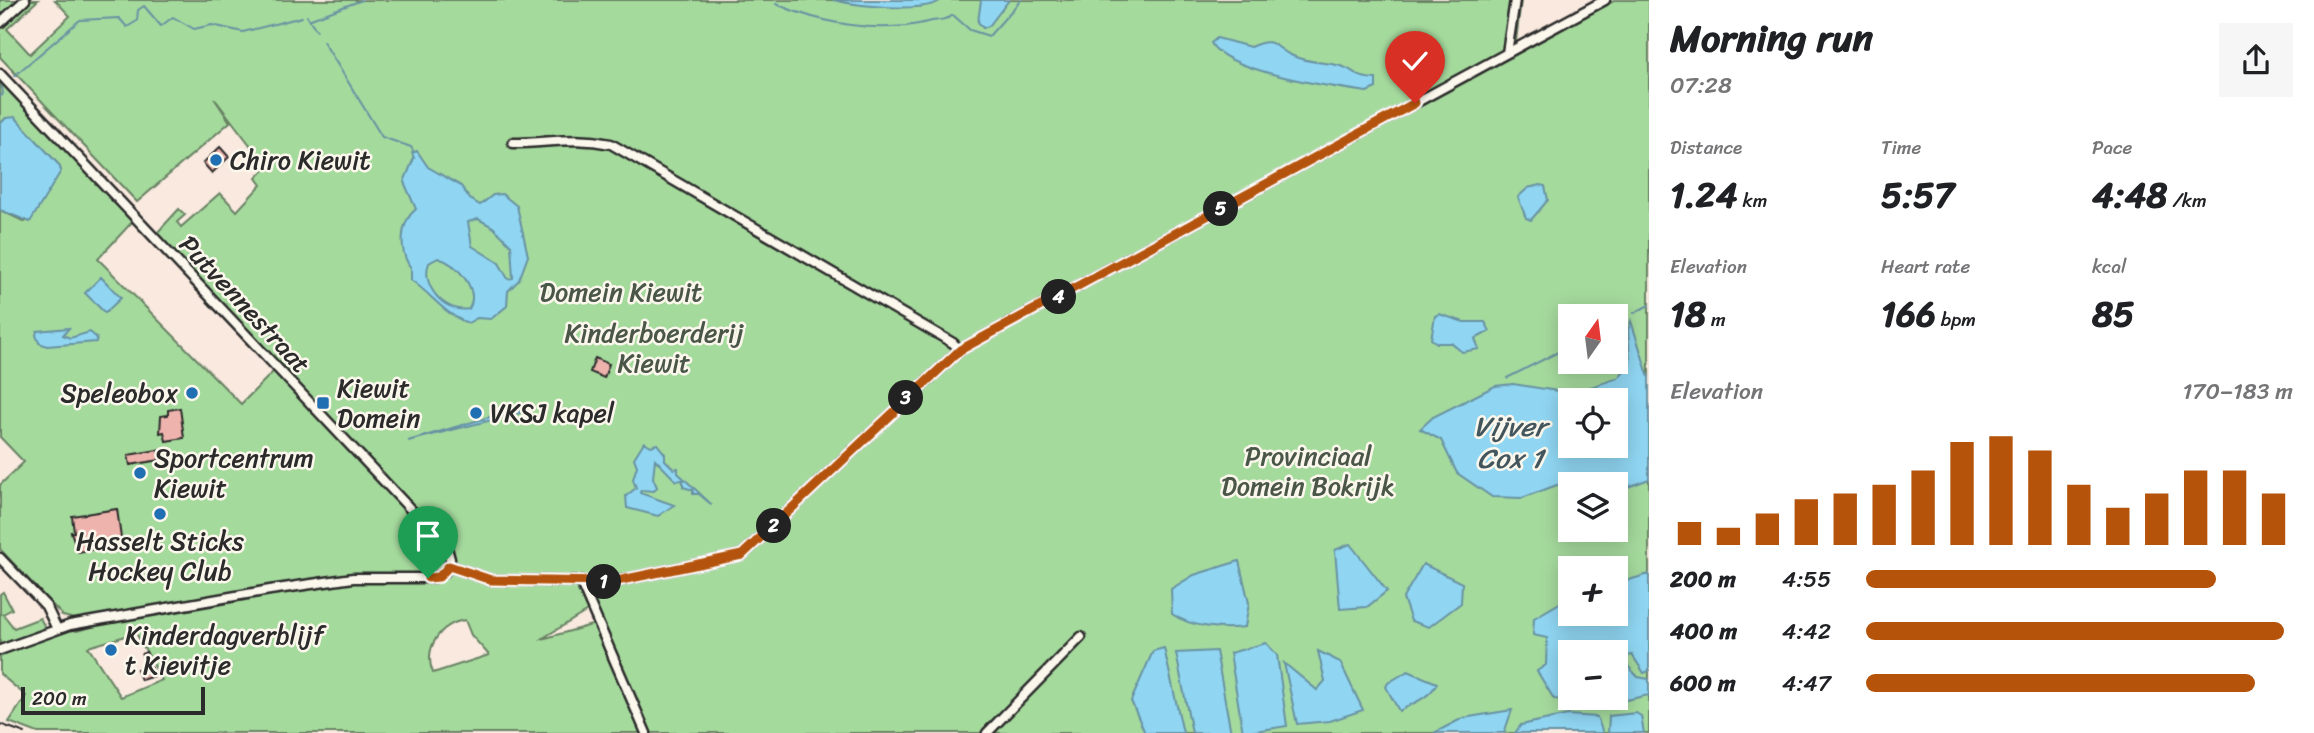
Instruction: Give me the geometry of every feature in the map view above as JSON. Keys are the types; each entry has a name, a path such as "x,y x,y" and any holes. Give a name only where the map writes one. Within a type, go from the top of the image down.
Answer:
{"street":[{"path":"0,23 25,0"},
{"path":"1507,52 1515,0"},
{"path":"0,650 57,629 352,578 434,578 444,573 449,566 491,580 581,583 631,579 742,555 960,350 1605,0"},
{"name":"Putvennestraat","path":"0,74 447,548 449,566"},
{"path":"513,143 560,138 611,144 953,343 960,350"},
{"path":"0,558 46,606 57,629"},
{"path":"581,583 646,733"},
{"path":"987,733 1081,637"}],"green space":[{"path":"0,0 38,0 7,29 30,54 70,16 55,0 1521,0 1515,50 1616,0 1649,0 1649,733 38,733 9,722 26,696 0,674 0,594 3,592 12,609 3,614 14,628 40,618 46,629 58,625 77,631 134,616 78,620 63,616 0,549 0,485 24,462 0,437 0,210 25,222 61,171 59,165 15,118 6,118 0,124 0,81 133,221 98,259 241,404 274,371 355,458 362,453 156,234 179,209 185,215 177,222 181,227 220,193 237,211 261,185 256,178 267,167 214,98 230,122 137,202 0,57","holes":["589,610 595,624 543,638","465,620 471,635 489,655 433,673 430,664 432,646 441,632 456,622","136,633 162,680 121,697 88,647"]}],"water":[{"path":"833,0 941,0 920,7 905,7 872,6"},
{"path":"981,0 1009,0 989,26 983,28 978,22"},
{"path":"1217,38 1250,47 1270,42 1299,58 1341,66 1359,76 1376,79 1376,88 1367,92 1351,90 1258,70 1221,53 1211,43"},
{"path":"15,117 59,165 61,171 30,222 0,210 0,124 6,118"},
{"path":"417,151 428,167 461,186 470,199 480,205 493,195 502,194 517,206 528,256 519,280 508,291 507,306 491,319 477,318 468,323 445,310 411,280 411,268 404,254 403,238 406,222 416,209 404,182 414,158 412,153","holes":["478,219 493,227 511,245 513,278 508,279 499,263 472,246 468,222","438,258 453,266 465,279 472,294 469,309 460,309 444,303 432,289 427,272 429,263"]},
{"path":"1545,186 1548,200 1531,220 1526,218 1518,197 1528,188"},
{"path":"101,277 121,298 105,313 85,293"},
{"path":"1439,314 1464,322 1485,322 1490,331 1475,339 1479,349 1462,352 1451,343 1437,343 1431,339 1435,316"},
{"name":"Vijver Cox 1","path":"1631,321 1649,378 1649,479 1628,487 1628,472 1558,472 1558,485 1522,498 1492,497 1457,473 1441,440 1420,429 1433,417 1495,386 1513,384 1558,391 1558,458 1628,458 1628,388 1588,388 1618,378 1621,374 1628,374 1628,330"},
{"path":"69,328 63,335 70,338 90,332 97,338 96,342 47,346 39,343 36,335 37,331"},
{"path":"520,408 520,413 408,441"},
{"path":"644,442 651,446 657,444 665,454 665,460 674,469 678,468 678,473 712,505 699,494 693,494 693,490 683,487 683,480 676,481 655,459 653,478 657,487 654,491 641,490 640,493 674,505 658,516 627,508 626,496 636,488 633,479 637,466 634,458"},
{"path":"1350,544 1387,591 1367,607 1340,609 1335,550"},
{"path":"1239,561 1249,603 1245,627 1207,626 1188,622 1172,614 1171,589 1194,575"},
{"path":"1423,564 1462,583 1461,603 1429,627 1411,621 1403,598"},
{"path":"1649,574 1649,671 1644,673 1632,655 1628,656 1628,640 1558,640 1558,699 1554,699 1537,671 1546,665 1547,638 1533,635 1534,618 1558,604 1558,626 1628,626 1628,580"},
{"path":"1266,643 1277,655 1287,726 1243,733 1230,653"},
{"path":"1164,648 1183,733 1145,733 1131,701 1153,651"},
{"path":"1216,651 1231,733 1192,733 1176,653"},
{"path":"1318,651 1340,662 1363,710 1330,721 1297,724 1284,663 1317,690 1325,681"},
{"path":"1628,666 1638,677 1649,679 1649,695 1628,700"},
{"path":"1408,671 1437,683 1426,696 1399,711 1386,687"},
{"path":"1512,710 1504,733 1434,733 1463,718"},
{"path":"1636,713 1641,716 1644,733 1608,733 1609,716"},
{"path":"1568,715 1597,717 1603,733 1515,733 1521,725"}],"building":[{"name":"Chiro Kiewit","path":"220,147 229,157 212,173 203,163"},
{"path":"595,358 609,364 604,378 590,372"},
{"name":"Sportcentrum Kiewit","path":"180,408 184,438 166,441 164,432 160,433 161,416 168,415 168,410"},
{"path":"158,450 160,460 130,465 128,455"},
{"path":"117,509 122,545 78,552 71,532 74,532 72,516"},
{"path":"146,652 154,676 141,680 137,669 146,667 142,654"}],"waterway":[{"path":"311,19 362,0"},
{"path":"776,4 831,22 871,27 944,20 953,15 970,30 989,36 1021,0"},
{"path":"14,76 80,20 119,18 127,27 137,21 138,10 144,6 161,26 173,17 194,29 212,25 243,32 302,17"},
{"path":"307,16 317,31"},
{"path":"323,41 382,137 411,147 414,152"},
{"path":"0,97 3,94 2,86"},
{"path":"1634,313 1649,305"},
{"path":"1507,378 1558,352"}],"railway":[{"path":"0,724 25,733"}],"place":[{"name":"Chiro Kiewit","path":"216,160"},
{"name":"Speleobox","path":"192,393"},
{"name":"Kiewit Domein","path":"323,403"},
{"name":"VKSJ kapel","path":"476,413"},
{"name":"Sportcentrum Kiewit","path":"140,473"},
{"name":"Hasselt Sticks Hockey Club","path":"160,514"},
{"name":"Kinderdagverblijf t Kievitje","path":"111,650"}],"route":[{"path":"428,578 439,577 449,566 480,578 511,582 612,582 742,555 943,363 960,350 1415,103"}],"park label":[{"name":"Domein Kiewit","path":"621,292"},
{"name":"Kinderboerderij Kiewit","path":"654,348"},
{"name":"Provinciaal Domein Bokrijk","path":"1308,471"}]}
